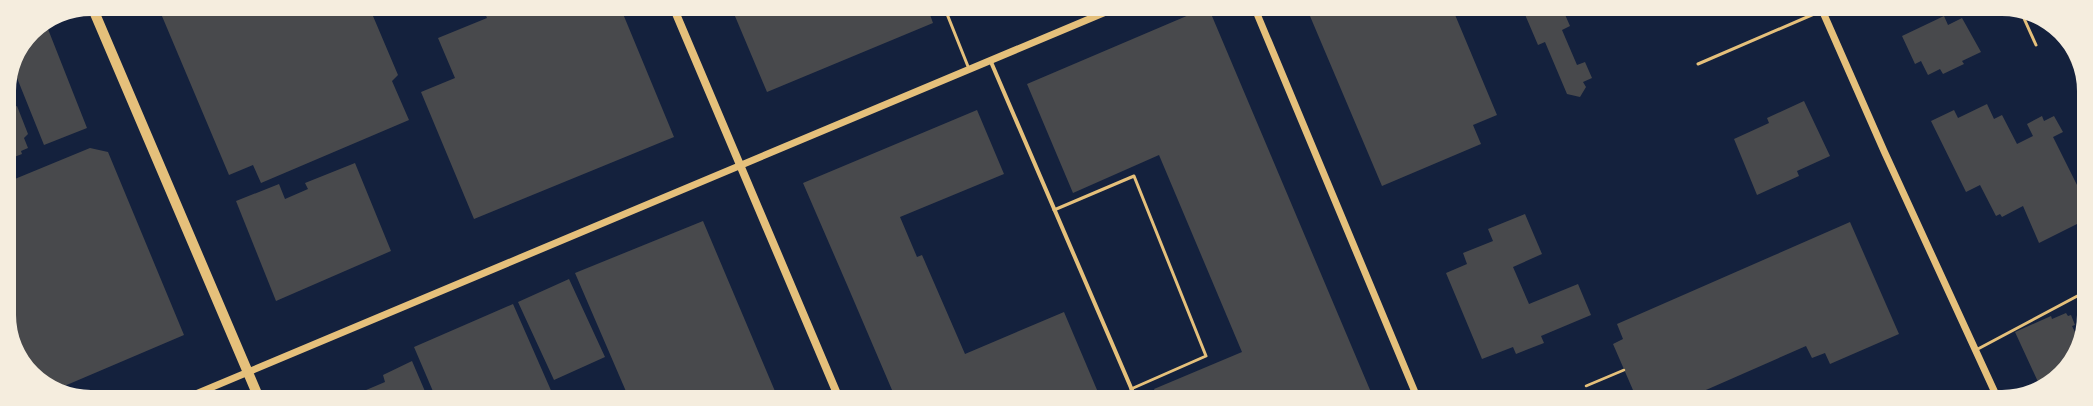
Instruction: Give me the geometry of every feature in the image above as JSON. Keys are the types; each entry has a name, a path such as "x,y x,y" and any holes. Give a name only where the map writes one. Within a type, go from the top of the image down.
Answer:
{"main road":[{"path":"96,16 255,390"},
{"path":"677,16 835,390"}],"street":[{"path":"206,390 991,62 1097,16"},
{"path":"1258,16 1414,390"},
{"path":"1825,16 1884,151 1994,390"},
{"path":"991,62 1131,389"}],"lane":[{"path":"948,16 970,70"},
{"path":"1698,64 1808,16"},
{"path":"2025,20 2036,45"},
{"path":"1054,210 1134,176 1206,356 1131,389"},
{"path":"1976,350 2077,297"}],"path":[{"path":"1586,386 1624,370"}],"building":[{"path":"162,16 373,16 398,75 392,81 409,120 261,183 253,165 229,175"},
{"path":"486,16 624,16 674,137 474,219 421,92 455,78 438,38 487,18"},
{"path":"735,16 930,16 933,23 767,92"},
{"path":"1187,16 1212,16 1370,390 1154,390 1242,352 1159,155 1073,193 1027,84"},
{"path":"1310,16 1456,16 1497,115 1473,125 1481,144 1382,186"},
{"path":"1526,16 1566,16 1570,26 1562,30 1577,65 1585,62 1592,78 1583,82 1586,87 1580,97 1567,94 1545,42 1538,45"},
{"path":"1944,16 1948,25 1962,18 1981,52 1962,61 1964,64 1943,74 1940,69 1928,75 1921,61 1915,64 1902,36"},
{"path":"48,29 87,128 44,145 17,76 29,49 35,41"},
{"path":"1804,101 1830,156 1797,171 1799,176 1757,195 1734,139 1769,123 1767,118"},
{"path":"1987,104 1994,119 2002,115 2017,144 2033,136 2027,124 2042,116 2044,121 2054,116 2063,132 2053,137 2077,185 2077,224 2039,243 2023,206 2002,217 2000,214 1996,216 1980,185 1966,192 1931,121 1954,110 1958,118"},
{"path":"16,106 28,134 24,138 28,148 21,151 22,154 16,156"},
{"path":"977,110 1004,174 900,217 917,257 922,255 965,354 1064,312 1097,390 892,390 803,183"},
{"path":"90,148 108,152 184,335 66,385 45,375 31,361 26,353 17,330 16,179"},
{"path":"355,163 391,251 276,301 236,201 279,184 285,199 308,189 305,183"},
{"path":"1525,214 1542,254 1513,267 1529,304 1578,284 1591,315 1541,336 1544,343 1516,354 1513,347 1482,359 1446,273 1467,264 1463,253 1493,241 1488,229"},
{"path":"703,221 774,390 625,390 575,273"},
{"path":"1850,222 1899,334 1830,364 1825,353 1812,358 1806,346 1706,390 1633,390 1613,344 1623,339 1617,324"},
{"path":"569,279 605,357 554,380 518,302"},
{"path":"513,304 551,390 432,390 414,347"},
{"path":"2066,313 2068,316 2071,315 2075,325 2072,326 2075,331 2074,335 2062,361 2048,375 2038,381 2015,332 2051,316 2052,319"},
{"path":"412,361 424,390 366,390 385,382 383,375"}]}
